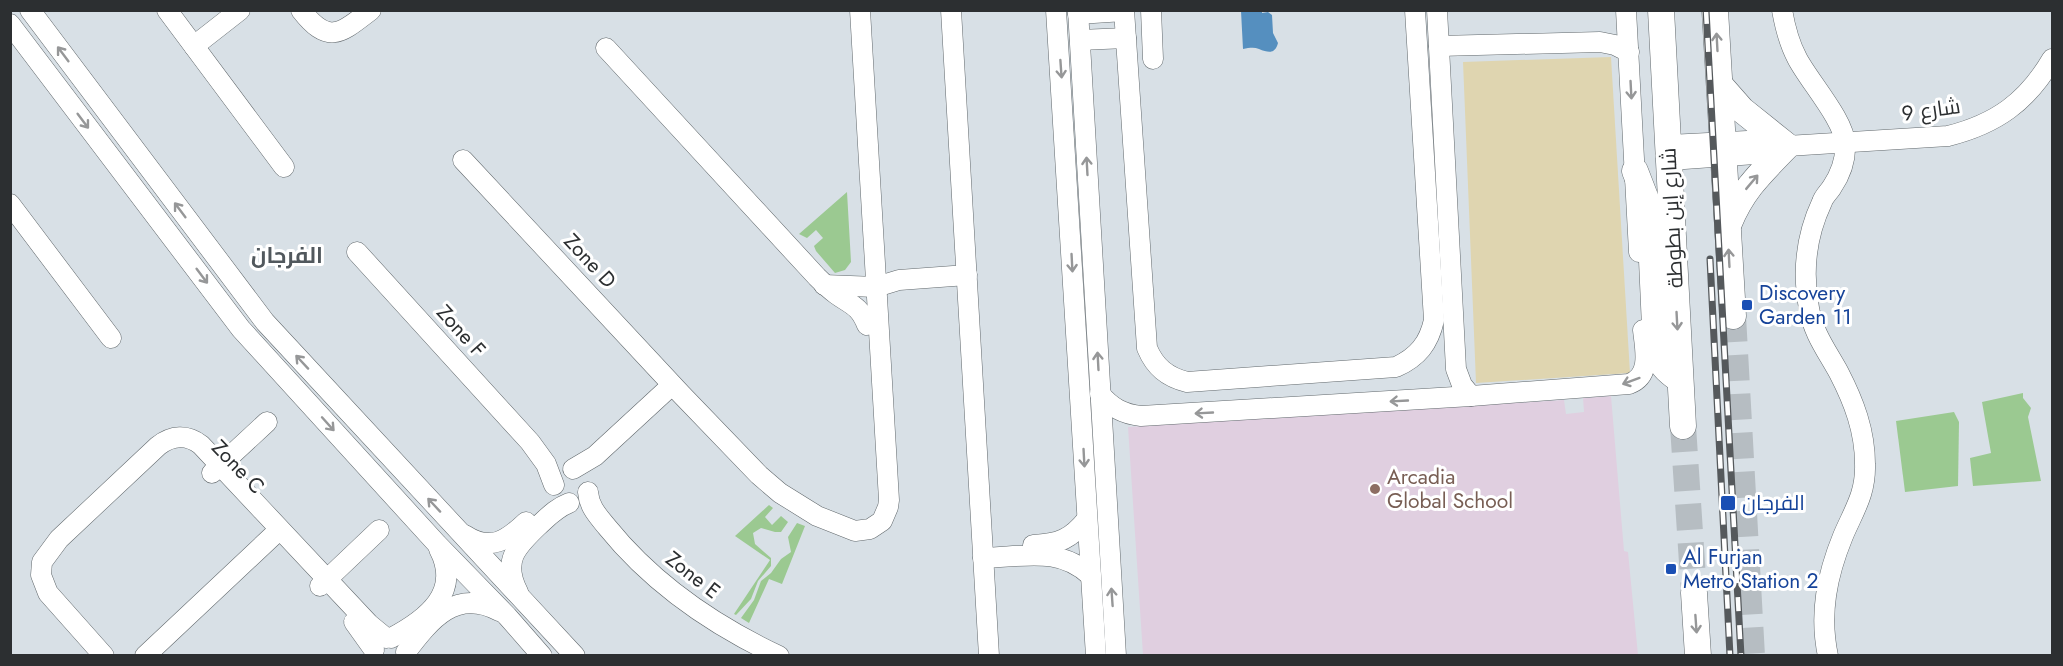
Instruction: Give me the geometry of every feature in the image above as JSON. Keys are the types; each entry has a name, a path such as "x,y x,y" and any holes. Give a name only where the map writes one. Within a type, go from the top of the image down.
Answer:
{"main road":[{"name":"شارع إبن بطوطة","path":"1661,10 1683,426"},
{"path":"1715,10 1732,316"},
{"path":"1719,85 1742,110 1786,146 1743,193 1728,226"},
{"path":"1635,171 1650,216 1656,349 1667,371 1680,380"},
{"path":"1694,593 1698,656"}],"street":[{"path":"30,10 265,322 575,656"},
{"path":"167,10 284,166"},
{"path":"194,46 240,10"},
{"path":"302,10 319,29 333,33 348,28 372,10"},
{"path":"849,10 871,287 888,507 882,521 862,531 854,531 849,527 871,514 878,497 867,325 871,287 874,256 860,10"},
{"path":"951,10 989,656"},
{"path":"1128,60 1159,59 1151,10"},
{"path":"1782,10 1786,32 1796,57 1830,110 1846,142 1840,172 1818,209 1808,238 1806,256 1807,293 1814,326 1854,404 1864,443 1863,489 1857,510 1835,557 1826,591 1823,626 1828,656"},
{"path":"1116,656 1078,12 1124,11 1146,336 1150,354 1159,368 1167,375 1187,382 1396,367 1412,359 1424,346 1431,334 1434,320 1416,17 1438,17 1456,369 1462,385 1471,396"},
{"path":"1053,16 1096,656"},
{"path":"1100,394 1118,411 1141,416 1629,384 1641,376 1645,362 1627,17"},
{"path":"1600,42 1614,35 1627,17"},
{"path":"10,24 241,328 542,656"},
{"path":"1080,40 1126,38"},
{"path":"1439,46 1600,42 1615,45 1629,52"},
{"path":"606,48 824,285 855,306 867,325"},
{"name":"شارع 9","path":"1670,152 1723,149 1769,153 1786,146 1948,136 1983,126 2000,116 2036,84 2052,59"},
{"name":"Zone D","path":"463,160 774,489 818,516 849,527"},
{"path":"10,204 111,338"},
{"name":"Zone F","path":"357,252 530,442"},
{"path":"874,256 885,264 899,268 967,270"},
{"path":"824,285 871,287 899,280 967,270"},
{"path":"1442,398 1456,369"},
{"path":"454,527 478,542 495,543 504,540 546,503 559,474 595,456 677,389"},
{"path":"527,604 513,580 511,569 516,549 553,512 583,499 602,465 677,389"},
{"path":"216,469 267,422"},
{"path":"530,442 550,459 585,476 583,499"},
{"path":"530,442 546,464 557,496 583,499"},
{"name":"Zone C","path":"104,656 57,604 42,581 41,568 46,556 59,539 152,452 173,447 187,451 216,469 323,583 357,626 381,645 401,642 406,654"},
{"name":"Zone E","path":"583,499 634,557 680,597 727,630 779,656"},
{"path":"983,553 1053,544 1072,534 1087,519"},
{"path":"323,583 379,530"},
{"path":"145,656 275,534"},
{"path":"381,645 416,622 437,603 445,591 448,583 446,566 437,544"},
{"path":"983,553 1053,555 1074,563 1091,576"},
{"path":"406,654 417,637 441,613 460,603 480,603 507,616"}],"shaded area":[{"name":"Arcadia Global School","path":"1611,396 1624,551 1628,552 1638,655 1143,655 1128,427 1564,400 1566,414 1584,412 1583,398"}],"green space":[{"path":"847,192 851,262 845,270 835,273 816,251 814,246 823,238 816,230 807,238 799,234"},
{"path":"2023,393 2023,398 2031,408 2028,417 2041,481 1973,486 1970,458 1991,453 1982,402"},
{"path":"1954,412 1959,422 1958,486 1905,492 1896,421"},
{"path":"769,505 773,508 765,517 772,525 781,516 788,522 781,532 761,528 753,533 755,544 771,558 771,566 758,581 751,599 736,615 734,614 770,560 735,536"},
{"path":"797,523 805,526 782,584 769,579 749,623 741,618 754,600 761,581 771,573 781,559 791,552 788,537"}],"sand":[{"path":"1611,57 1630,373 1476,383 1463,62"}],"water":[{"path":"1241,11 1262,11 1262,13 1268,12 1272,15 1273,33 1278,43 1273,51 1243,49"}],"tunnel":[{"path":"1733,316 1752,656"},
{"path":"1683,426 1694,593"}],"railway":[{"path":"1706,10 1741,656"},
{"path":"1710,259 1730,656"}],"place":[{"name":"Discovery Garden 11","path":"1747,305"},
{"name":"Arcadia Global School","path":"1375,489"},
{"name":"الفرجان","path":"1728,503"},
{"name":"Al Furjan Metro Station 2","path":"1671,569"}],"district":[{"name":"الفرجان","path":"287,255"}]}
